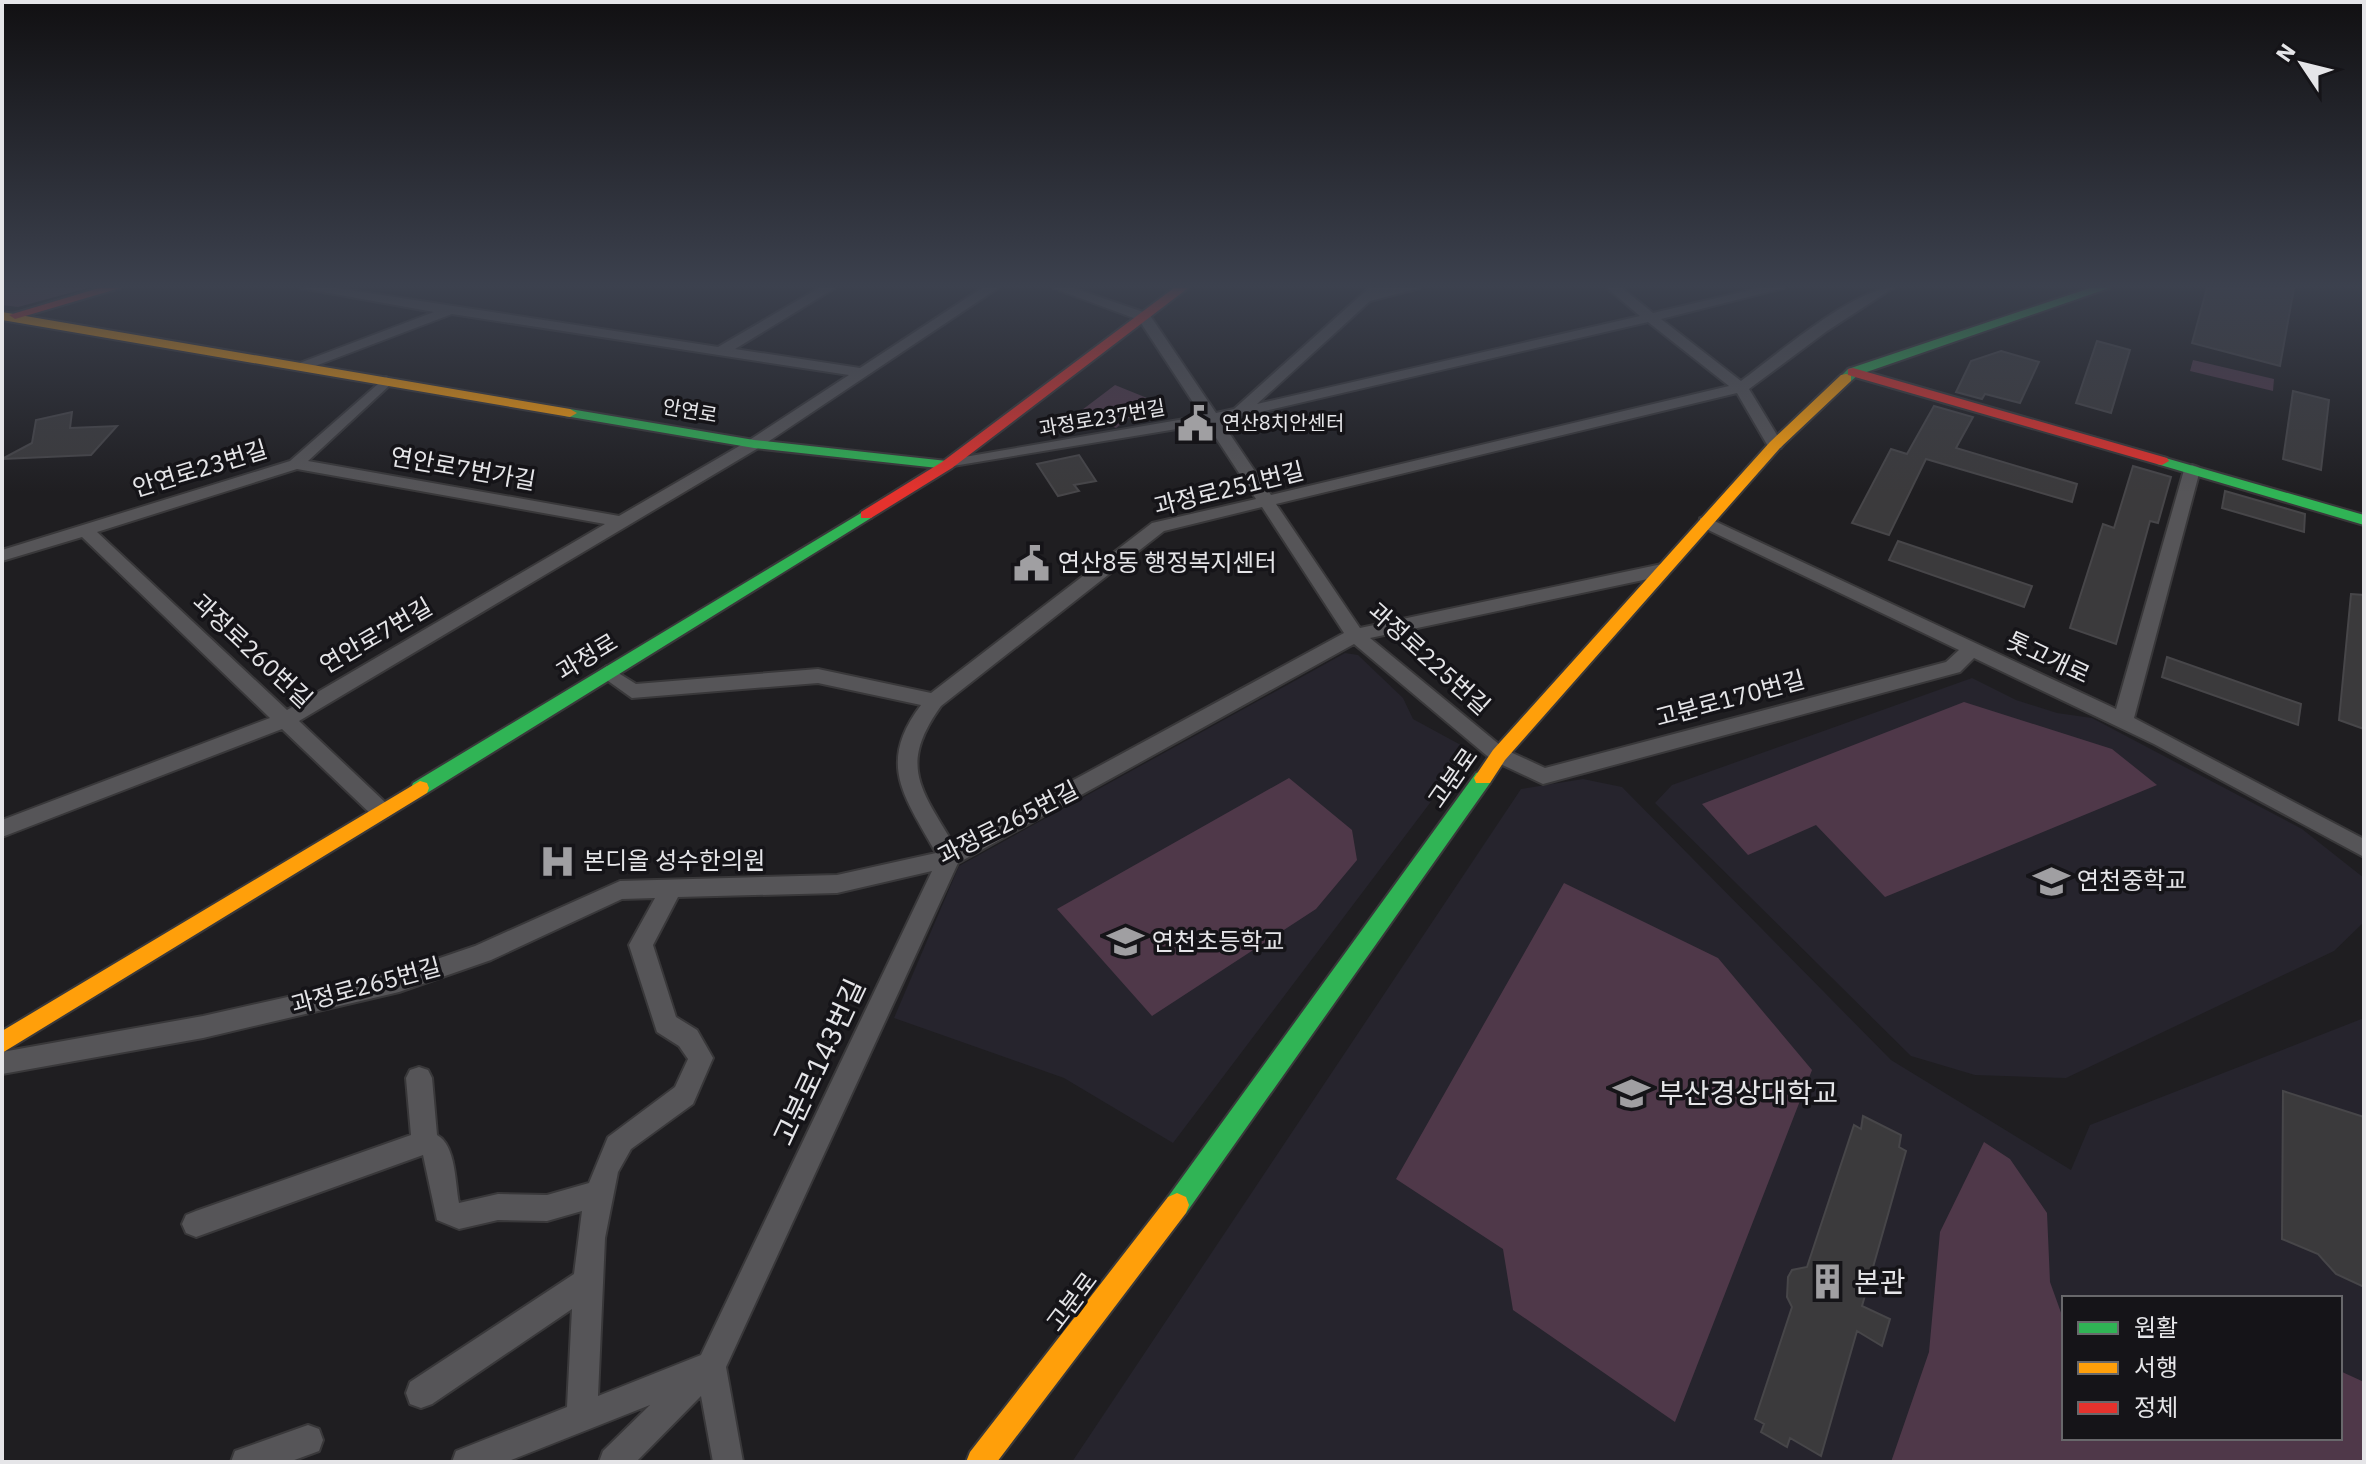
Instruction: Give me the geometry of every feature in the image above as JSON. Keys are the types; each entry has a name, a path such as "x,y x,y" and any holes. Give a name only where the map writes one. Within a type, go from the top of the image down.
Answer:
{"main road":[{"name":"안연로","path":"238,356 754,444 947,465"},
{"name":"과정로","path":"2,1043 947,465 1092,356"},
{"name":"고분로","path":"980,1462 1230,1135 1499,755 1775,445 1853,372 1900,356"},
{"path":"1853,372 2364,520"}],"street":[{"path":"302,367 330,356"},
{"path":"755,356 863,373"},
{"name":"연안로7번길","path":"2,829 287,719 754,444 888,356"},
{"name":"과정로225번길","path":"1170,356 1355,635 1499,755"},
{"path":"1239,413 1302,356"},
{"name":"과정로237번길","path":"947,465 1211,419 1485,356"},
{"path":"1700,356 1741,388 1775,445"},
{"name":"과정로251번길","path":"934,701 1158,527 1741,388 1784,356"},
{"name":"안연로23번길","path":"2,556 296,464 386,381"},
{"name":"연안로7번가길","path":"296,464 621,522"},
{"path":"2123,721 2192,470"},
{"name":"톳고개로","path":"1706,522 2123,721 2364,849"},
{"name":"과정로260번길","path":"85,530 381,811"},
{"name":"과정로265번길","path":"2,1063 203,1027 399,982 483,953 620,890 837,884 909,870 950,857 1355,635 1662,570"},
{"name":"고분로170번길","path":"1499,755 1543,776 1953,667 1971,650"},
{"path":"607,673 632,691 818,676 934,701 918,719 907,745 904,773 950,857"},
{"name":"고분로143번길","path":"711,1366 950,857"},
{"path":"582,1415 590,1280 601,1176 617,1144 684,1098 696,1078 701,1058 688,1038 666,1024 641,945 671,889"},
{"path":"419,1078 425,1142"},
{"path":"196,1224 425,1142 436,1148 447,1211 459,1216 498,1207 547,1208 598,1193"},
{"path":"421,1393 590,1280"},
{"path":"467,1462 711,1366"},
{"path":"614,1462 711,1366"},
{"path":"711,1366 728,1462"},
{"path":"246,1462 308,1440"}],"shaded area":[{"path":"2193,360 2274,379 2273,391 2190,371"},
{"path":"1115,385 1152,400 1116,428 1078,413"},
{"name":"연천초등학교","path":"1345,653 1358,655 1403,698 1413,719 1470,750 1173,1143 1064,1078 894,1018 959,866"},
{"name":"연천중학교","path":"1972,678 2016,700 2057,713 2092,718 2302,829 2364,878 2364,922 2334,951 2066,1078 1975,1075 1911,1056 1655,803 1672,785"},
{"path":"1964,702 2112,749 2157,785 1885,897 1816,825 1748,855 1702,804"},
{"path":"1289,778 1352,830 1357,860 1316,909 1152,1016 1057,909"},
{"name":"부산경상대학교","path":"1583,779 1622,787 1891,1060 2071,1170 2090,1125 2364,1018 2364,1462 1072,1462 1521,789"},
{"path":"1564,883 1718,958 1812,1070 1675,1422 1513,1310 1503,1249 1396,1179"},
{"path":"1984,1142 2010,1159 2047,1213 2050,1282 2062,1315 2062,1440 2342,1440 2342,1372 2364,1382 2364,1462 1891,1462 1929,1352 1940,1232"}],"building":[{"path":"1985,356 2019,356 2039,362 2020,403 1985,394 1982,399 1956,392 1971,361"},
{"path":"2092,356 2128,356 2111,413 2076,403"},
{"path":"2243,356 2282,356 2280,366"},
{"path":"2293,391 2329,400 2321,470 2283,459"},
{"path":"1934,406 1973,417 1956,448 2077,484 2072,502 1926,459 1889,535 1852,523 1891,449 1907,454"},
{"path":"72,412 70,428 117,426 91,455 2,459 32,443 36,420"},
{"path":"1079,455 1096,481 1074,485 1079,491 1058,496 1037,464"},
{"path":"2133,466 2171,477 2158,523 2150,521 2116,644 2070,628 2103,524 2114,528"},
{"path":"2225,491 2305,514 2304,532 2222,508"},
{"path":"1898,541 2032,586 2024,607 1889,560"},
{"path":"2351,594 2364,595 2364,729 2339,720"},
{"path":"2167,657 2301,704 2298,725 2162,677"},
{"path":"2283,1091 2364,1117 2364,1287 2336,1274 2318,1254 2282,1239"},
{"name":"본관","path":"1863,1116 1901,1135 1899,1147 1906,1151 1862,1306 1890,1319 1882,1346 1857,1331 1821,1456 1790,1438 1787,1447 1761,1432 1764,1424 1755,1419 1792,1307 1787,1297 1788,1277 1792,1270 1807,1267 1854,1125 1861,1129"}],"traffic: fast":[{"path":"1846,378 1853,372 1900,356"},
{"path":"570,413 754,444 947,465"},
{"path":"2162,461 2364,520"},
{"path":"420,788 866,515"},
{"path":"1177,1205 1483,778"}],"traffic: slow":[{"path":"238,356 570,413"},
{"path":"1483,778 1499,755 1775,445 1846,378"},
{"path":"2,1043 420,788"},
{"path":"980,1462 1177,1205"}],"traffic: jam":[{"path":"866,515 947,465 1091,356"},
{"path":"1853,372 2162,461"}],"place":[{"name":"연산8치안센터","path":"1196,423"},
{"name":"연산8동 행정복지센터","path":"1032,563"},
{"name":"본디올 성수한의원","path":"557,861"},
{"name":"연천중학교","path":"2051,881"},
{"name":"연천초등학교","path":"1126,942"},
{"name":"부산경상대학교","path":"1632,1093"},
{"name":"본관","path":"1828,1282"}]}
